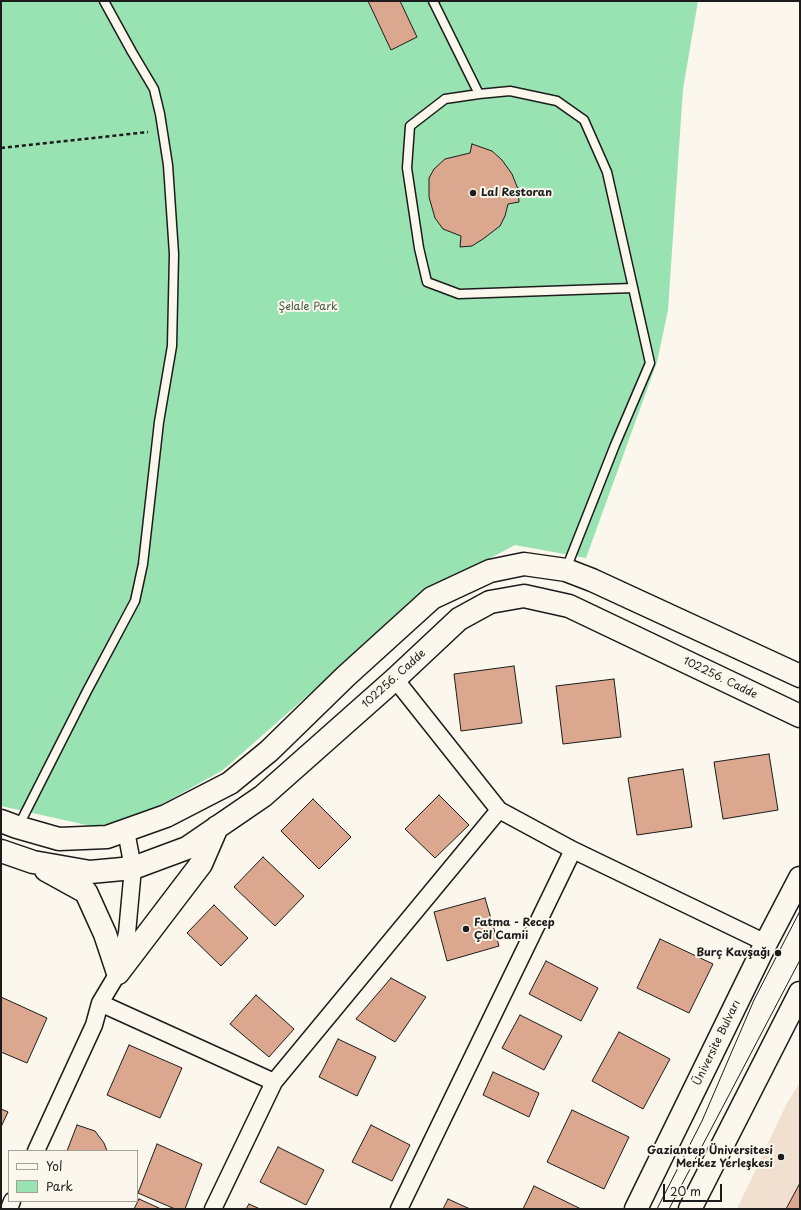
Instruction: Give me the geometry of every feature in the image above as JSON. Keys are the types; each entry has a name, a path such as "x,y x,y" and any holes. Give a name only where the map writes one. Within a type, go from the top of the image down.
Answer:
{"street":[{"path":"9,824 59,839 107,837 166,816 230,783 269,751 346,676 432,598 490,571 524,564 566,570 642,603 800,676"},
{"name":"102256. Cadde","path":"1,851 33,862 90,872 133,868 187,848 263,796 460,619 490,602 524,596 569,606 800,716"},
{"path":"395,679 499,810 573,850 766,943"},
{"path":"213,1209 274,1082 499,810"},
{"path":"36,1150 94,1025 100,1003 118,973 201,864 217,827"},
{"path":"118,973 127,933 133,868 126,831"},
{"path":"399,1209 573,850"},
{"path":"33,862 86,892 105,934 118,973"},
{"name":"Üniversite Bulvarı","path":"636,1209 766,943 800,878"},
{"path":"690,1209 800,993"},
{"path":"100,1003 274,1082"}],"lane":[{"path":"9,824 86,691 135,601 143,564 159,422 172,346 174,254 168,165 163,130 154,89 104,1"},
{"path":"433,1 479,94"},
{"path":"566,570 612,452 650,362 632,288 607,172 584,120 557,101 510,91 445,99 410,126 407,168 419,248 427,282 459,294 632,288"}],"path":[{"path":"1,148 163,130"}],"shaded area":[{"name":"Gaziantep Üniversitesi Merkez Yerleşkesi","path":"800,1082 800,1209 737,1209 786,1105"}],"green space":[{"name":"Şelale Park","path":"1,1 698,1 683,89 668,310 657,362 586,558 515,545 424,593 223,770 132,821 91,826 1,806"}],"building":[{"path":"368,1 400,1 417,37 391,50"},
{"name":"Lal Restoran","path":"472,144 492,151 502,160 512,174 518,189 519,202 508,204 505,216 500,226 483,239 472,246 460,247 461,236 443,229 435,218 429,197 429,178 434,169 445,159 470,153"},
{"path":"514,666 522,723 461,731 454,674"},
{"path":"614,679 621,737 563,744 556,686"},
{"path":"769,754 778,810 723,819 714,762"},
{"path":"683,769 692,827 637,835 628,778"},
{"path":"439,795 469,825 435,858 405,829"},
{"path":"313,799 351,837 319,869 281,831"},
{"path":"263,857 304,896 275,926 234,887"},
{"name":"Fatma - Recep Çöl Camii","path":"485,898 499,946 447,961 434,912"},
{"path":"214,905 248,938 221,966 187,933"},
{"path":"660,939 713,964 689,1013 637,988"},
{"path":"546,961 598,988 581,1021 529,994"},
{"path":"391,978 426,997 395,1042 356,1019"},
{"path":"256,995 294,1029 269,1057 230,1024"},
{"path":"1,997 47,1018 27,1063 1,1052"},
{"path":"520,1015 562,1036 544,1070 502,1048"},
{"path":"619,1032 670,1059 643,1109 592,1081"},
{"path":"338,1039 376,1057 357,1096 319,1077"},
{"path":"129,1045 182,1068 160,1118 107,1095"},
{"path":"493,1072 539,1093 529,1117 483,1095"},
{"path":"1,1109 8,1112 1,1127"},
{"path":"572,1110 629,1137 604,1189 547,1162"},
{"path":"77,1125 95,1131 104,1143 107,1150 67,1150"},
{"path":"371,1125 410,1145 392,1181 352,1162"},
{"path":"157,1144 202,1164 185,1209 175,1209 138,1193"},
{"path":"278,1147 324,1170 306,1205 260,1182"},
{"path":"800,1183 800,1209 786,1209"},
{"path":"534,1186 581,1209 523,1209"},
{"path":"139,1199 161,1209 134,1209"},
{"path":"448,1199 470,1209 443,1209"},
{"path":"249,1204 260,1209 246,1209"}],"tram line":[{"path":"657,1209 702,1121 754,1000 800,911"},
{"path":"669,1209 800,960"}],"place":[{"name":"Lal Restoran","path":"473,193"},
{"name":"Fatma - Recep Çöl Camii","path":"466,929"},
{"name":"Burç Kavşağı","path":"778,953"},
{"name":"Gaziantep Üniversitesi Merkez Yerleşkesi","path":"781,1157"}]}
